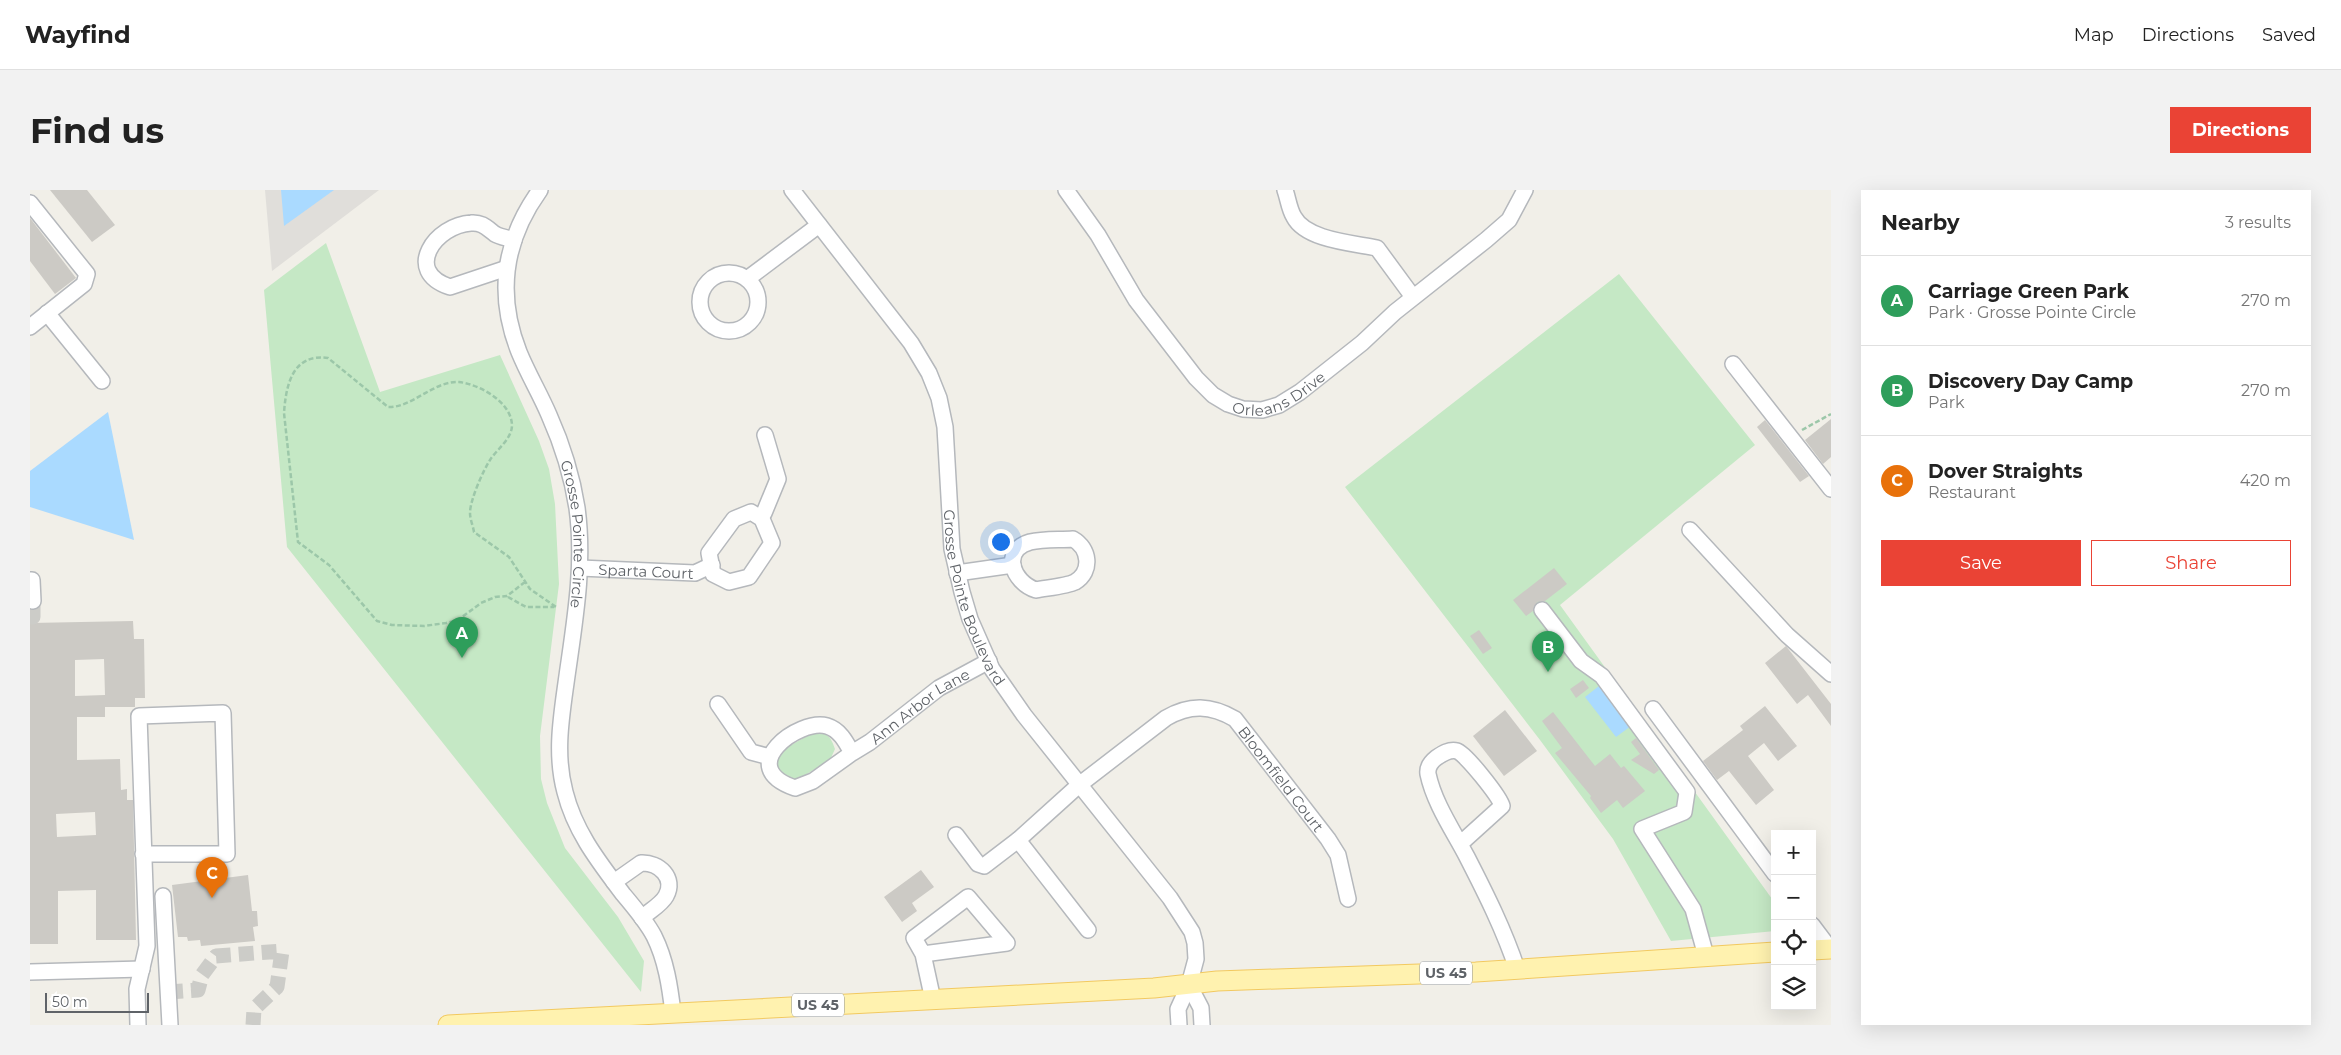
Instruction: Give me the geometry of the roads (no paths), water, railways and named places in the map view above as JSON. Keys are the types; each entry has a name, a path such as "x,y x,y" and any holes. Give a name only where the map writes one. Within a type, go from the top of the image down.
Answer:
{"main road":[{"name":"US 45","path":"448,1025 933,1000 1189,985 1217,981 1517,969 1771,952"}],"street":[{"name":"Grosse Pointe Circle","path":"540,190 527,208 514,240 504,283 513,335 559,439 572,484 579,533 580,568 560,730 561,771 570,812 581,835 593,855 654,936 671,992 673,1013"},
{"name":"Grosse Pointe Boulevard","path":"792,190 911,344 929,373 939,398 945,427 952,549 970,619 989,661 1024,715 1185,918 1195,942 1196,959 1189,985 1178,1009 1179,1025"},
{"name":"Orleans Drive","path":"1066,190 1098,235 1136,300 1196,378 1213,395 1228,404 1244,409 1262,410 1279,405 1300,392 1362,343 1413,297 1509,220 1525,190"},
{"path":"1285,190 1294,217 1302,227 1318,235 1377,248 1413,297"},
{"path":"30,203 87,274 84,284 47,313 32,322"},
{"path":"507,268 450,288 434,279 426,263 427,254 430,245 436,238 463,224 472,222 482,224 496,235 514,240"},
{"path":"747,280 819,226"},
{"path":"47,313 102,381"},
{"path":"1733,364 1831,489"},
{"path":"760,517 764,513 778,479 765,435"},
{"name":"Sparta Court","path":"751,512 760,517 772,543 749,577 729,582 713,574 712,565 710,553 734,519 751,512"},
{"path":"1690,530 1787,635 1831,674"},
{"path":"1073,539 1084,548 1087,556 1085,570 1075,582 1036,590 1018,579 1012,565 1017,550 1030,542 1073,539"},
{"name":"Sparta Court","path":"580,568 695,573 712,565"},
{"path":"957,573 1012,565"},
{"path":"30,580 32,580 33,601"},
{"path":"1542,610 1581,661 1602,676 1687,792 1684,812 1642,829 1693,909 1706,956"},
{"name":"Ann Arbor Lane","path":"852,753 840,734 827,726 812,724 793,734 776,747 769,760 770,771 779,783 795,788 812,781 870,742 939,688 989,661"},
{"path":"718,704 751,752 770,757"},
{"name":"Bloomfield Court","path":"956,835 978,864 982,866 1018,840 1079,785 1166,718 1179,710 1202,707 1220,711 1235,720 1328,839 1338,855 1348,898"},
{"path":"1653,709 1771,869"},
{"path":"138,1025 137,989 147,946 139,716 223,713 227,854 144,854"},
{"path":"1460,844 1502,806 1463,754 1452,750 1443,753 1433,760 1428,768 1428,774 1434,792 1460,844 1502,927 1517,969"},
{"path":"1018,840 1088,930"},
{"path":"614,882 642,863 649,863 662,869 669,882 666,896 642,918"},
{"path":"162,896 170,1025"},
{"path":"923,954 1007,943 968,898 914,938 923,954 933,1000"},
{"path":"1816,933 1824,949"},
{"path":"30,972 142,969"},
{"path":"1189,985 1201,1008 1202,1025"}],"water":[{"path":"281,190 334,190 284,226"},
{"path":"108,412 134,540 30,507 30,471"},
{"path":"1599,686 1631,726 1616,737 1585,697"}],"tunnel":[{"path":"30,617 33,617 33,601"},
{"path":"168,992 198,990 202,975 216,956 282,951 277,987 254,1009 253,1025"}],"place":[{"name":"Carriage Green Park","path":"462,658"},
{"name":"Discovery Day Camp","path":"1548,672"},
{"name":"Dover Straights","path":"212,898"}]}
